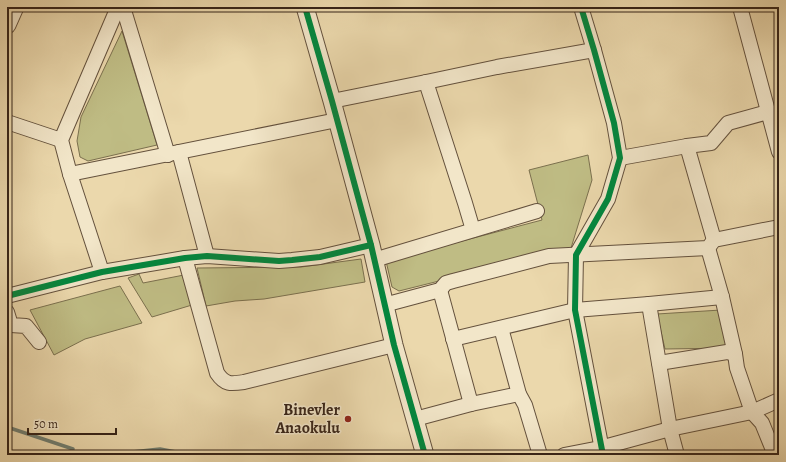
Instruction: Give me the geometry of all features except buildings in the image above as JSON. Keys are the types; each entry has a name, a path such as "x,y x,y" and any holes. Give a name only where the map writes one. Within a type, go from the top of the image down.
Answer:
{"street":[{"path":"7,25 15,7"},
{"path":"102,272 70,174 61,140 118,7"},
{"path":"123,7 207,256"},
{"path":"305,7 332,101 372,252 394,345 425,455"},
{"path":"313,7 323,43 326,83"},
{"path":"582,7 614,123 620,158 608,199 576,255 575,310 602,451"},
{"path":"740,7 779,152"},
{"path":"332,101 497,67 594,50"},
{"path":"426,82 473,230"},
{"path":"620,158 711,143 728,122 768,112"},
{"path":"70,174 337,120"},
{"path":"7,122 61,140"},
{"path":"687,146 711,244 738,368 752,412 762,424 775,455"},
{"path":"7,296 102,272 185,258 207,256 279,261 326,255 372,252 473,230 537,211"},
{"path":"384,305 440,290 446,283 549,256 711,244 779,227"},
{"path":"185,258 217,373 220,379 224,382 233,384 244,382 394,345"},
{"path":"440,290 471,404"},
{"path":"454,339 575,310 722,297"},
{"path":"649,304 670,429 677,455"},
{"path":"8,321 26,326 39,342"},
{"path":"501,328 519,394 525,405 540,455"},
{"path":"660,363 727,352 735,354"},
{"path":"415,419 471,404 519,394"},
{"path":"564,455 602,451 670,429 752,412 779,400"}],"shaded area":[{"path":"122,31 157,145 88,161 80,157 77,141 81,117"},
{"path":"588,155 592,180 571,248 399,291 392,287 386,261 542,220 529,170"},
{"path":"361,259 365,282 264,299 235,301 206,306 197,268 301,267"},
{"path":"139,274 143,283 184,275 192,305 152,317 128,278"},
{"path":"120,286 142,323 85,339 54,355 30,310"},
{"path":"721,310 731,348 665,349 657,314"}],"waterway":[{"path":"7,427 73,449"},
{"path":"104,455 160,449 192,455"}],"cycle path":[{"path":"305,7 371,245 394,345 425,455"},
{"path":"581,7 614,123 620,158 608,199 576,255 575,310 603,455"},
{"path":"7,296 102,272 185,258 207,256 279,261 320,257 371,245"}],"place":[{"name":"Binevler Anaokulu","path":"348,419"}]}
